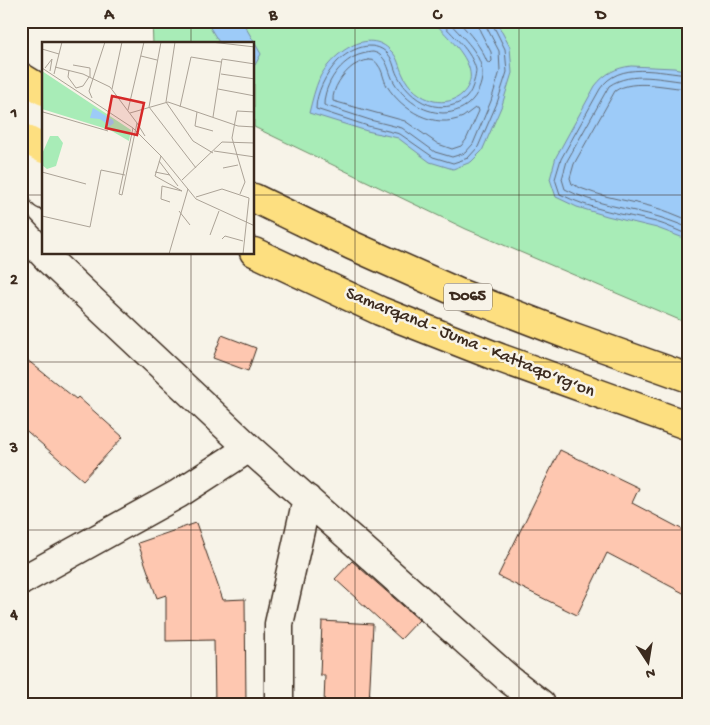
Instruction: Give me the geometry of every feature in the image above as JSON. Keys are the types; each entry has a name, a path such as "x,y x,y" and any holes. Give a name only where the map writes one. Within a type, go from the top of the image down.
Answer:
{"main road":[{"name":"D065","path":"255,198 351,245 459,293 568,335 689,378"},
{"name":"Samarqand - Juma - Kattaqo‘rg‘on","path":"255,252 380,311 500,358 689,426"}],"street":[{"path":"36,86 35,144 42,184"},
{"path":"21,230 42,250"},
{"path":"49,257 249,448 510,680 541,704"},
{"path":"21,581 178,494 249,448"},
{"path":"279,704 279,624 307,499"}],"green space":[{"path":"152,21 689,21 689,324 466,229 255,127 255,42 153,42"}],"water":[{"path":"206,21 242,21 254,42 219,42"},
{"path":"433,21 496,21 510,47 512,73 502,105 482,151 471,162 453,169 430,162 398,138 367,131 309,113 320,77 326,68 342,52 362,42 372,41 382,44 391,51 397,59 408,84 424,97 442,102 453,100 462,94 469,85 468,65 456,46"},
{"path":"255,44 261,54 255,65"},
{"path":"631,66 674,68 689,71 689,240 657,228 577,207 556,197 550,179 556,157 595,86 611,72"}],"building":[{"path":"222,335 256,348 248,371 213,358"},
{"path":"21,355 76,399 78,397 123,437 83,480 21,426"},
{"path":"560,450 639,488 632,503 689,533 689,596 607,553 577,615 498,576"},
{"path":"196,523 223,600 245,599 246,704 215,704 214,640 166,641 166,595 157,598 138,543"},
{"path":"352,561 419,620 401,639 335,579"},
{"path":"322,621 373,624 369,704 324,704 325,675 320,675"}]}
